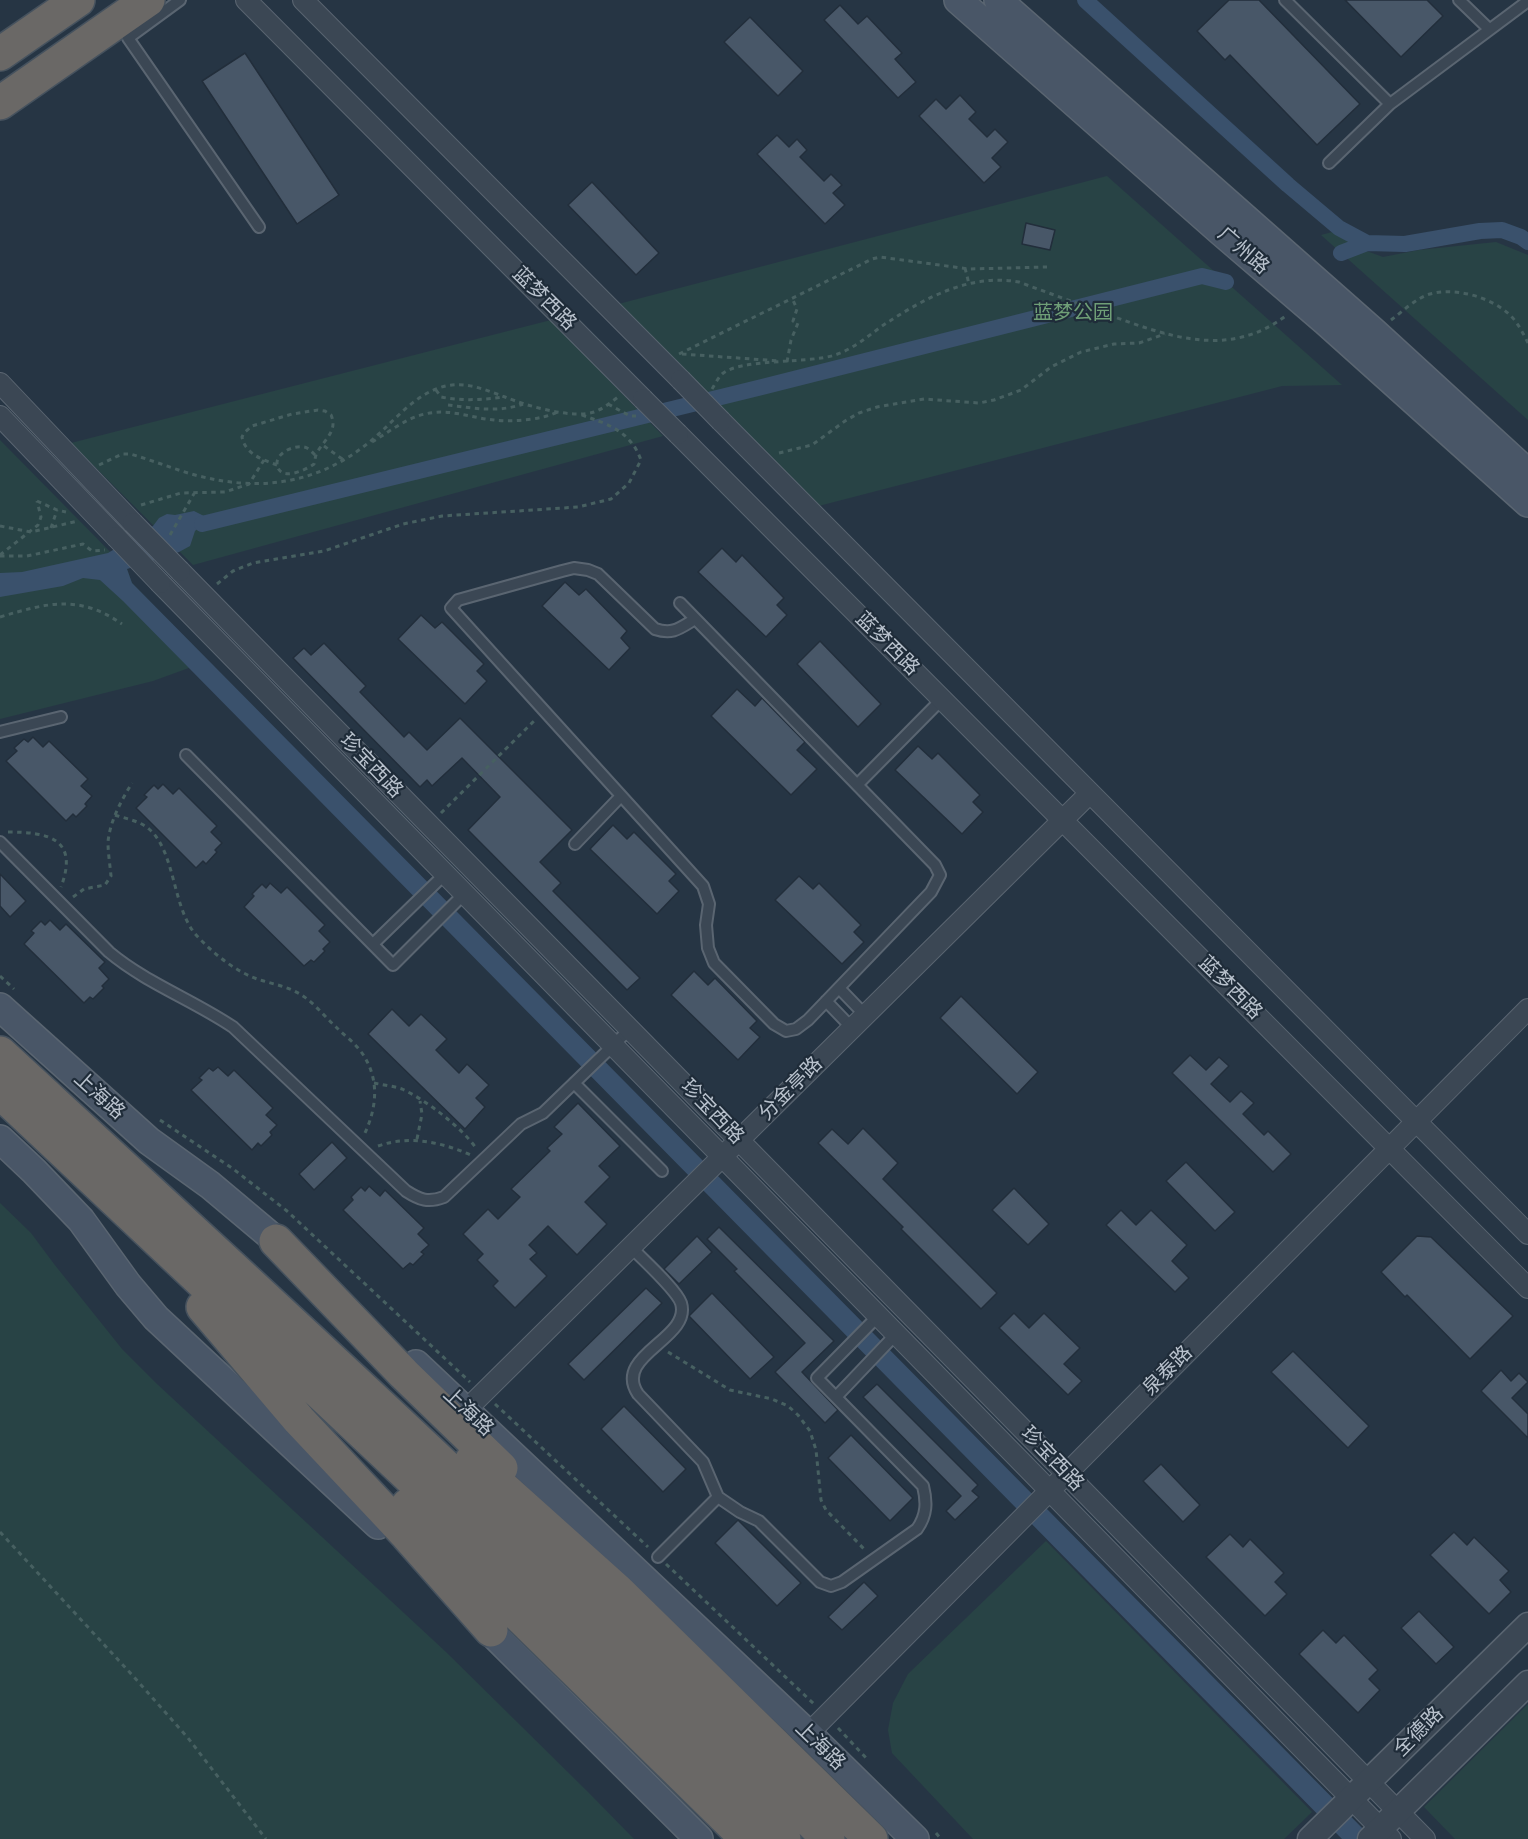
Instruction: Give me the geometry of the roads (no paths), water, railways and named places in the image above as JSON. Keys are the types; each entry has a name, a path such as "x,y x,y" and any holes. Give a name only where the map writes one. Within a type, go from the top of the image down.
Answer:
{"highway":[{"path":"0,54 78,0"},
{"path":"0,103 148,0"},
{"name":"上海路","path":"0,1053 83,1149 784,1839"},
{"name":"上海路","path":"0,1092 83,1149 412,1433 545,1559 828,1839"},
{"path":"83,1149 196,1215 250,1258 618,1591"},
{"path":"83,1149 105,1207 747,1839"},
{"path":"276,1241 405,1374 531,1498 618,1591 871,1839"},
{"path":"199,1302 299,1420 384,1510 491,1630"}],"main road":[{"name":"广州路","path":"958,0 1528,503"},
{"name":"广州路","path":"998,0 1374,332 1528,473"},
{"name":"上海路","path":"0,1007 149,1141 210,1185 376,1327 808,1734 912,1836"},
{"path":"0,1139 81,1220 128,1285 156,1318 491,1630 699,1839"}],"street":[{"name":"蓝梦西路","path":"246,0 640,400 678,434 1528,1288"},
{"name":"蓝梦西路","path":"303,0 671,358 681,380 721,421 1528,1234"},
{"name":"珍宝西路","path":"0,383 126,516 1425,1839"},
{"name":"珍宝西路","path":"0,416 97,517 115,541 160,583 1352,1798 1381,1835"},
{"name":"分金亭路","path":"466,1410 1090,793"},
{"name":"泉泰路","path":"808,1734 1528,1009"},
{"name":"全德路","path":"1310,1839 1528,1625"},
{"path":"1381,1835 1399,1812 1528,1683"}],"lane":[{"path":"180,0 128,38 259,227"},
{"path":"1285,0 1390,104"},
{"path":"1459,0 1489,29"},
{"path":"1329,163 1390,104 1528,1"},
{"path":"680,603 935,865 940,875 931,892 796,1029 786,1031 774,1024 714,963 708,948 706,925 709,904 703,886 451,608 458,600 574,568 598,574 655,629 667,633 680,629 695,619"},
{"path":"857,784 942,699"},
{"path":"0,732 61,717"},
{"path":"186,755 393,965 465,894"},
{"path":"575,844 621,796"},
{"path":"0,842 109,952 125,965 233,1027 406,1191 418,1199 432,1202 444,1197 521,1124 543,1113 630,1029"},
{"path":"373,944 445,873"},
{"path":"838,988 859,1021"},
{"path":"826,1001 859,1021"},
{"path":"574,1083 662,1171"},
{"path":"630,1248 676,1294 681,1304 681,1317 637,1365 632,1385 703,1462 718,1497 740,1512 759,1521 820,1582 831,1586 842,1582 917,1529 925,1518 925,1494 922,1486 817,1377 878,1316"},
{"path":"836,1397 896,1335"},
{"path":"658,1557 718,1497"}],"water":[{"path":"194,511 204,516 202,524 195,531 190,546 179,552 127,569 132,583 1373,1839 1342,1839 100,580 83,578 63,586 0,597 0,573 22,572 108,553 153,526 159,518 167,514 175,515"}],"waterway":[{"path":"1085,0 1288,185 1339,228 1367,243"},
{"path":"1341,253 1367,243 1405,244 1480,231 1502,230 1528,242"},
{"path":"202,524 762,387 1202,276 1226,282"}],"park label":[{"name":"蓝梦公园","path":"1073,313"}]}
